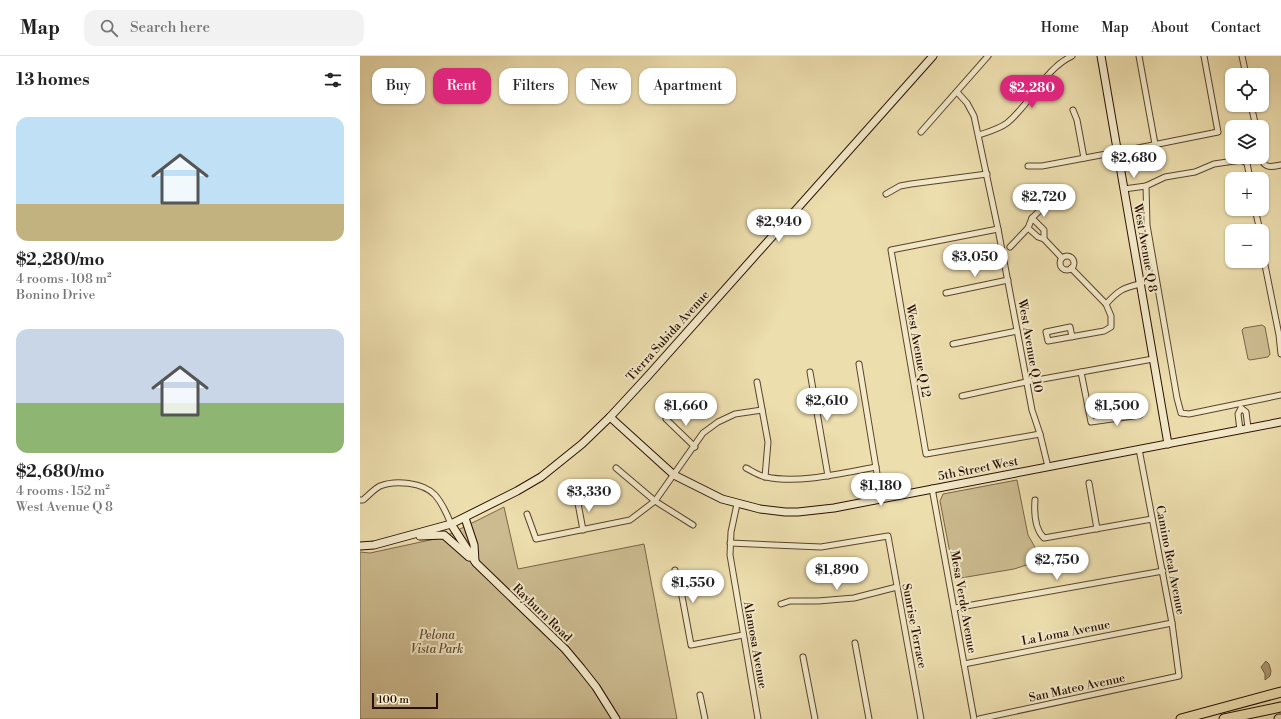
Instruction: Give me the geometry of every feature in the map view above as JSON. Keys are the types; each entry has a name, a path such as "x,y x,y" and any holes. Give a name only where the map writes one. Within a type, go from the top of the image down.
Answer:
{"highway":[{"path":"1181,719 1281,692"},
{"path":"1224,719 1281,707"}],"street":[{"name":"Tierra Subida Avenue","path":"360,546 374,545 408,536 451,524 465,518 517,491 540,477 582,444 610,417 933,56"},
{"path":"921,132 988,56"},
{"path":"978,135 992,131 1007,123 1053,69 1072,56"},
{"name":"West Avenue Q 8","path":"1100,56 1168,444"},
{"path":"1140,56 1155,144"},
{"path":"1028,166 1042,166 1218,132 1204,56"},
{"path":"1242,56 1245,68"},
{"name":"West Avenue Q 10","path":"957,92 968,103 974,116 1008,280 1026,382 1032,410 1040,434 1048,467"},
{"path":"1073,110 1077,120 1084,158"},
{"path":"1124,189 1146,186 1165,177 1195,172 1214,164 1241,160 1247,163 1249,172"},
{"path":"1264,164 1272,167 1281,165"},
{"path":"886,194 900,186 987,174"},
{"path":"1146,186 1147,225 1177,398 1181,413 1190,414 1241,406 1281,395"},
{"path":"1010,247 1028,228 1032,218 1053,198"},
{"path":"1032,218 1044,230 1044,239"},
{"path":"1028,228 1038,237 1044,239 1062,258"},
{"name":"West Avenue Q 12","path":"998,229 891,250 926,454 1040,434"},
{"path":"1062,258 1068,256 1071,258 1074,261 1072,268"},
{"path":"1062,258 1060,262 1062,268 1066,270 1072,268"},
{"path":"1072,268 1106,304 1111,316 1112,327 1104,331 1072,337 1048,341 1046,332 1070,327 1072,337"},
{"path":"1266,268 1279,335 1281,354"},
{"path":"946,293 1008,280"},
{"path":"1106,304 1115,294 1126,287 1140,284"},
{"path":"953,344 1017,331"},
{"path":"962,396 1026,382 1153,359"},
{"path":"859,364 881,498"},
{"path":"810,372 828,476"},
{"path":"1082,372 1091,422 1140,414"},
{"path":"757,382 768,442 765,477"},
{"path":"1241,406 1246,412 1248,428"},
{"path":"1240,430 1238,414 1241,406"},
{"path":"527,514 536,539 630,520 655,501 704,433 718,422 735,414 762,410"},
{"name":"5th Street West","path":"610,417 674,475 707,492 737,504 760,509 798,512 834,508 1281,422"},
{"path":"666,419 694,446"},
{"name":"Camino Real Avenue","path":"1139,449 1163,571 1179,676"},
{"path":"746,468 765,477 795,479 828,476 876,467"},
{"path":"616,468 655,501 693,525"},
{"path":"360,500 363,500 378,487 392,483 417,485 434,494 443,505 451,524"},
{"path":"1089,483 1097,529"},
{"name":"Mesa Verde Avenue","path":"932,488 974,719"},
{"path":"577,498 583,530"},
{"path":"1035,500 1039,532 1044,538 1152,519"},
{"name":"Alamosa Avenue","path":"737,504 732,522 730,543 733,575 758,719"},
{"path":"465,518 474,545 476,563"},
{"name":"Rayburn Road","path":"451,524 476,563 565,649 596,688 616,719"},
{"path":"408,536 444,535 476,563"},
{"name":"Sunrise Terrace","path":"730,543 821,547 888,536 921,719"},
{"path":"675,570 679,580 692,644 743,635"},
{"path":"955,608 1163,571"},
{"path":"781,604 790,601 818,601 854,598 897,587"},
{"name":"La Loma Avenue","path":"964,664 1172,623"},
{"path":"855,643 869,719"},
{"path":"803,657 815,719"},
{"name":"San Mateo Avenue","path":"979,719 1179,676"},
{"path":"700,695 704,719"}],"green space":[{"path":"1262,325 1265,327 1270,354 1268,357 1250,360 1248,359 1242,330 1244,328"},
{"path":"1017,480 1028,535 1036,549 1039,561 1014,569 955,579 940,501 943,494"},
{"name":"Pelona Vista Park","path":"504,507 518,569 644,544 677,719 360,719 360,552 370,553 444,537"}],"shaded area":[{"path":"1266,661 1269,664 1271,671 1270,676 1265,680 1265,674 1261,667"}]}
